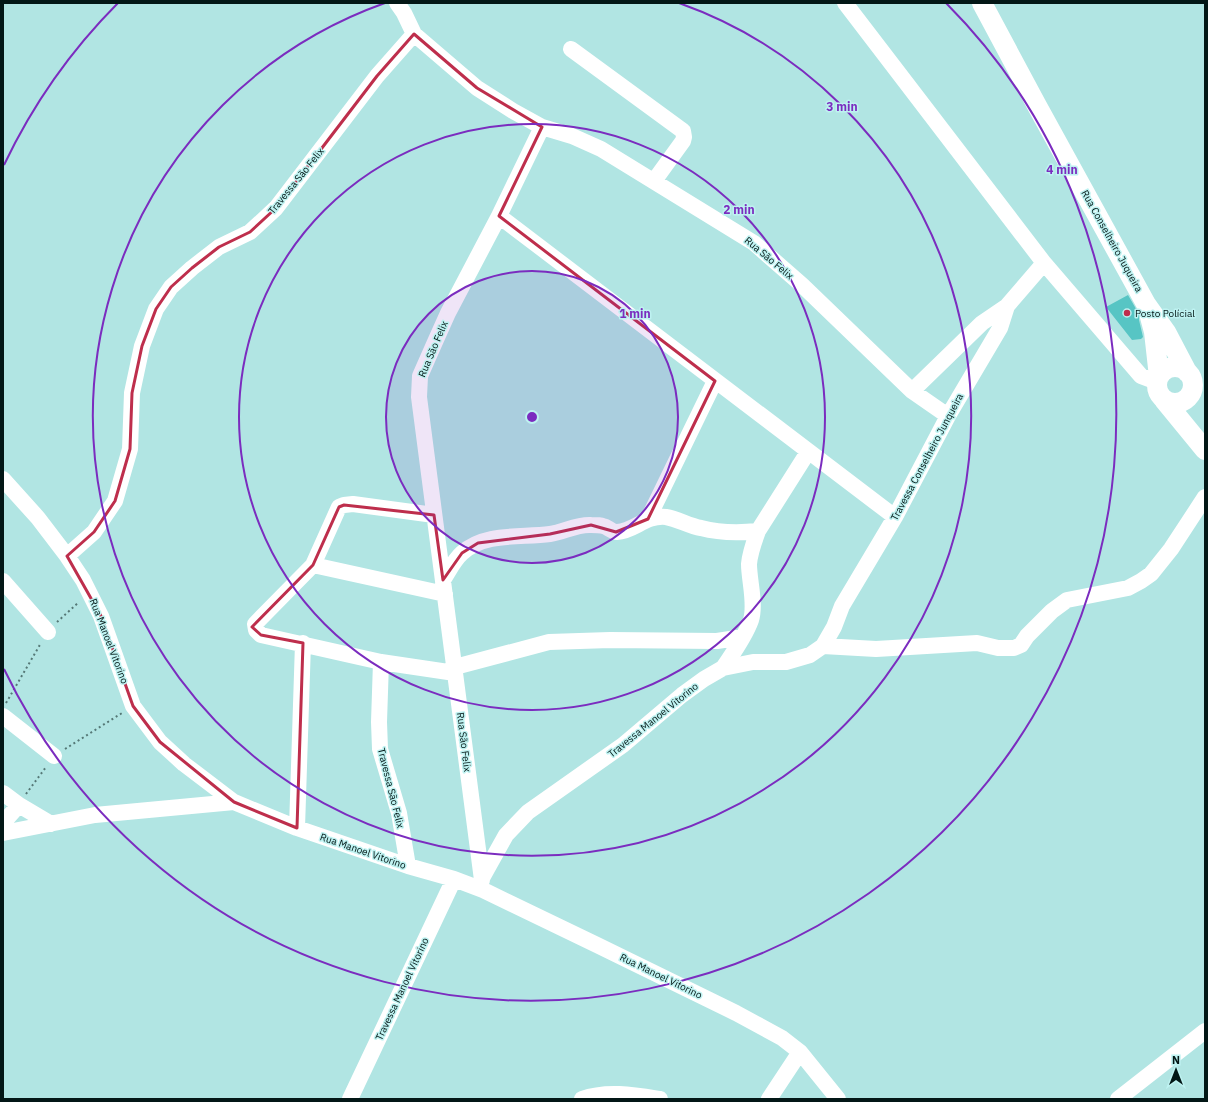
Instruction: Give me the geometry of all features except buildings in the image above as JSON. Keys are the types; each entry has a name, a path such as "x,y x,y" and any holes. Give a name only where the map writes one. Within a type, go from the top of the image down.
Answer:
{"main road":[{"name":"Rua Conselheiro Juqueira","path":"982,3 1146,304 1166,332 1205,405"},
{"path":"1146,304 1154,332 1158,392 1205,450"},
{"path":"1158,379 1167,369 1178,367 1191,379 1192,392 1186,400 1175,404 1164,400"}],"street":[{"path":"397,3 404,13 414,34"},
{"path":"845,3 1044,263 1141,376 1158,379"},
{"name":"Rua São Felix","path":"414,34 477,88 513,111 542,127 572,136 601,149 754,243 802,285 912,391 948,416"},
{"name":"Travessa São Felix","path":"67,556 94,532 115,501 130,449 132,393 142,346 156,309 171,287 192,268 219,247 250,232 276,208 378,76 414,34"},
{"path":"571,49 683,131 683,141 654,181"},
{"name":"Rua São Felix","path":"482,884 419,397 420,376 448,313 499,216 542,127"},
{"path":"499,216 895,517"},
{"name":"Travessa Conselheiro Junqueira","path":"912,391 982,322 1007,306 1044,263"},
{"name":"Travessa Conselheiro Junqueira","path":"842,606 895,517 948,416 1000,328 1007,306"},
{"path":"648,519 715,381"},
{"path":"722,668 743,637 751,618 752,590 749,564 752,544 758,531 808,452"},
{"name":"Rua Manoel Vitorino","path":"3,479 38,518 83,580 101,616 133,706 160,742 184,764 234,802 297,828 408,866 454,879 482,884 598,945 736,1013 782,1038 800,1052 838,1099"},
{"path":"823,646 876,649 977,644 998,648 1014,648 1021,644 1052,611 1064,602 1128,588 1152,574 1171,549 1205,497"},
{"path":"434,515 353,504 339,507 313,565 255,624 256,630 261,635 303,643 381,662 455,670 549,642 610,640 717,641 743,637"},
{"path":"313,565 444,587 453,564 462,553 478,543 493,539 550,534 591,524 604,526 616,532 623,531 648,519 656,517 667,517 701,529 713,531 738,533 758,531"},
{"path":"3,581 48,632"},
{"name":"Travessa Manoel Vitorino","path":"482,884 506,835 528,812 623,745 704,678 722,668 753,662 786,662 810,655 823,646 834,627 842,606"},
{"path":"297,828 303,643"},
{"name":"Travessa São Felix","path":"381,662 379,722 380,748 399,813 408,866"},
{"path":"3,716 54,756"},
{"path":"3,823 8,796 51,824"},
{"path":"3,833 95,815 234,802"},
{"name":"Travessa Manoel Vitorino","path":"350,1099 454,879"},
{"path":"1118,1099 1205,1030"},
{"path":"772,1098 800,1052"},
{"path":"582,1099 609,1094 632,1095 660,1099"}],"path":[{"path":"3,707 48,632 89,592"},
{"path":"8,796 54,756 133,706"}],"highlighted area":[{"path":"414,34 477,88 542,127 499,216 715,381 648,519 616,532 591,525 550,534 478,543 462,553 443,580 434,515 344,505 339,507 313,565 252,627 261,635 303,643 297,828 234,802 160,742 133,706 101,616 67,556 94,532 115,501 130,449 132,393 142,346 156,309 171,287 192,268 219,247 250,232 276,208 377,76"}],"place":[{"name":"Posto Polícial","path":"1127,313"}]}
